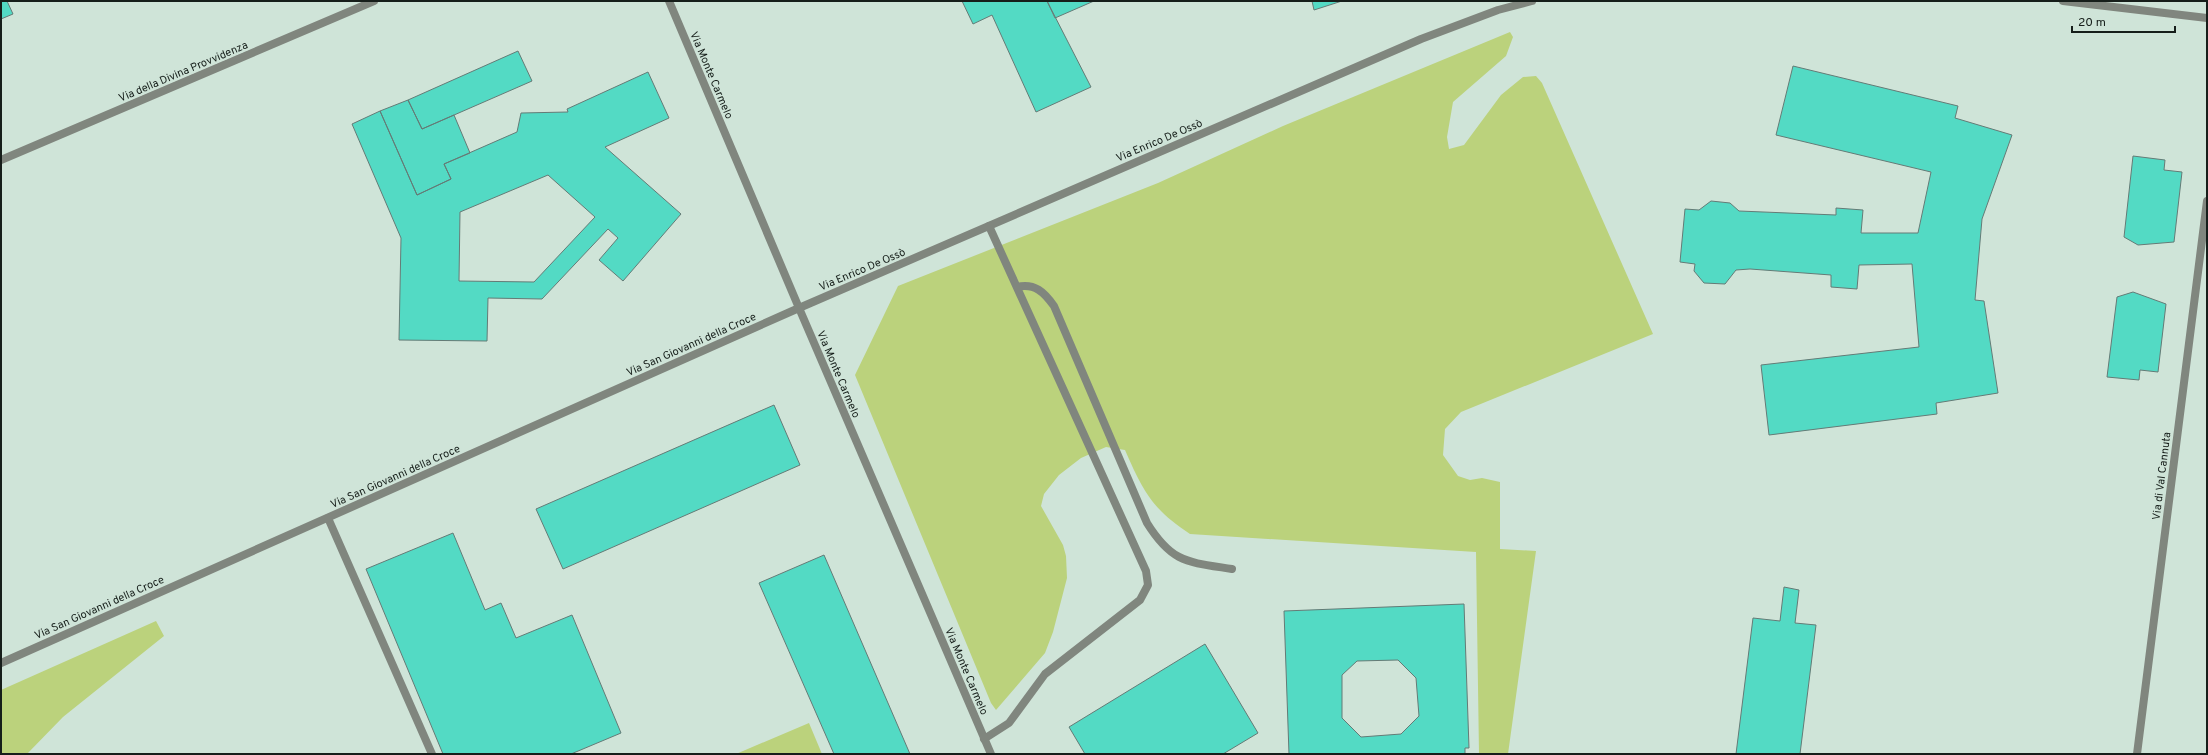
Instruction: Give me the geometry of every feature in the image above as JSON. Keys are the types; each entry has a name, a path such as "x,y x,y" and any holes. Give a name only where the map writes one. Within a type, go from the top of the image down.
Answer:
{"street":[{"name":"Via della Divina Provvidenza","path":"1,160 374,1"},
{"name":"Via Monte Carmelo","path":"669,1 991,754"},
{"name":"Via Enrico De Ossò","path":"799,308 1421,39 1492,12 1532,1"},
{"path":"2063,1 2207,18"},
{"name":"Via di Val Cannuta","path":"2137,754 2207,201"},
{"path":"984,739 1009,723 1045,674 1140,600 1148,585 1146,571 989,226"},
{"path":"1017,287 1026,285 1035,287 1045,294 1054,306 1146,523 1156,538 1165,549 1181,558 1232,569"},
{"name":"Via San Giovanni della Croce","path":"1,663 799,308"},
{"path":"328,518 432,754"}],"green space":[{"path":"1510,32 1513,37 1506,56 1453,102 1447,137 1449,149 1464,145 1501,95 1523,77 1536,76 1542,83 1653,334 1461,412 1445,429 1443,455 1458,476 1470,480 1482,478 1500,482 1500,549 1536,551 1508,754 1479,754 1476,552 1190,534 1166,516 1150,498 1137,477 1125,450 1106,447 1081,458 1059,475 1044,494 1041,506 1063,545 1066,556 1067,578 1053,632 1045,653 996,710 991,703 855,375 898,286 1158,183 1283,126"},
{"path":"156,621 164,636 63,717 27,754 1,754 1,690"},
{"path":"809,723 822,754 736,754"}],"building":[{"path":"1,1 7,1 13,14 1,19"},
{"path":"962,1 1047,1 1091,87 1036,112 992,15 973,24"},
{"path":"1047,1 1094,1 1055,18"},
{"path":"1312,1 1342,1 1314,10"},
{"path":"518,51 532,81 422,129 408,100"},
{"path":"1793,66 1958,106 1955,118 2012,135 1982,219 1975,300 1984,301 1998,393 1936,403 1937,414 1769,435 1761,365 1919,347 1912,264 1859,265 1857,289 1831,287 1831,275 1750,269 1736,270 1725,284 1704,283 1694,271 1695,264 1680,262 1685,209 1699,210 1711,201 1730,203 1739,211 1836,215 1836,208 1863,210 1861,233 1918,233 1931,172 1776,135"},
{"path":"648,72 669,118 605,147 681,214 623,281 599,260 618,238 608,229 542,299 488,298 487,341 399,340 401,238 352,124 380,111 417,195 451,179 444,164 517,132 521,113 568,112 567,109","holes":["548,175 595,217 534,282 459,281 460,212"]},
{"path":"408,100 422,129 454,115 470,153 444,164 451,179 417,195 380,111"},
{"path":"2133,156 2165,160 2164,170 2182,172 2174,242 2138,245 2124,237"},
{"path":"2133,292 2166,304 2158,372 2140,370 2139,380 2107,377 2117,297"},
{"path":"774,405 800,465 563,569 536,509"},
{"path":"453,533 485,610 501,603 516,638 572,615 621,733 571,754 443,754 366,569"},
{"path":"824,555 910,754 834,754 759,583"},
{"path":"1784,587 1799,590 1795,623 1816,625 1800,754 1736,754 1753,618 1780,621"},
{"path":"1464,604 1469,748 1465,748 1465,754 1289,754 1284,611","holes":["1398,660 1416,678 1419,716 1401,734 1361,737 1342,718 1342,675 1357,661"]},
{"path":"1205,644 1258,733 1223,754 1085,754 1069,727"}]}
